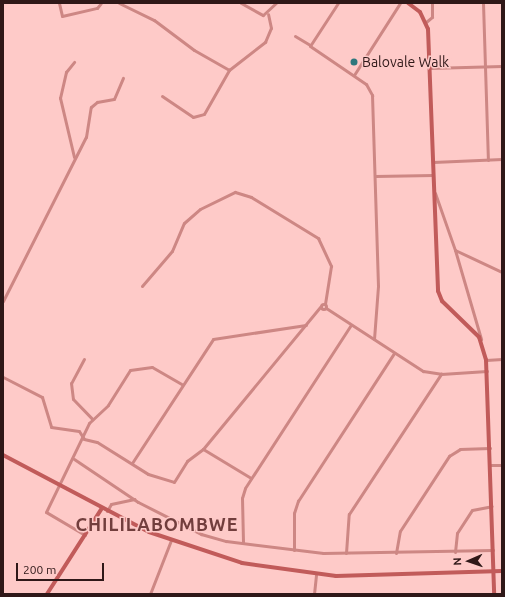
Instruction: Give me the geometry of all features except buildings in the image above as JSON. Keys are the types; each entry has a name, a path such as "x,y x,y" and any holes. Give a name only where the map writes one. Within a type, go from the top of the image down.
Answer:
{"street":[{"path":"59,3 62,16 97,8 101,3"},
{"path":"119,3 154,20 194,50 230,70"},
{"path":"241,3 246,4 261,15 268,14 276,3"},
{"path":"310,45 338,3"},
{"path":"354,75 400,3"},
{"path":"408,3 420,12 426,22 438,290 442,301 482,343"},
{"path":"426,22 432,17 432,3"},
{"path":"483,3 488,160"},
{"path":"162,96 193,117 204,114 230,70 265,42 272,28 268,14"},
{"path":"295,36 354,75 368,87 372,95 378,312 374,339"},
{"path":"74,62 66,72 60,98 74,157"},
{"path":"429,68 502,66"},
{"path":"3,300 74,157 86,137 91,107 97,102 114,99 123,78"},
{"path":"433,162 502,159"},
{"path":"375,176 433,175"},
{"path":"433,189 455,250 486,360 491,465 494,594"},
{"path":"142,286 172,251 184,223 200,209 235,192 252,197 318,238 331,266 325,304 326,308"},
{"path":"455,250 502,272"},
{"path":"3,377 42,397 51,427 79,431 84,439 97,442 132,463 172,484 187,461 203,449 321,306 325,304"},
{"path":"321,306 422,371 440,374 487,372"},
{"path":"132,463 182,384 213,339 306,325"},
{"path":"243,542 242,498 251,478 351,325"},
{"path":"294,550 298,501 394,353"},
{"path":"84,359 71,383 73,399 92,419"},
{"path":"486,360 502,359"},
{"path":"85,535 46,512 59,484 84,439 92,419 108,405 130,370 152,367 182,384"},
{"path":"346,553 349,514 440,374"},
{"path":"396,553 400,532 449,456 460,449 490,448"},
{"path":"203,449 251,478"},
{"path":"3,455 107,511 171,540 242,563 316,575 502,571"},
{"path":"74,459 134,499 201,534 294,550 346,553 455,552 493,550"},
{"path":"491,465 502,465"},
{"path":"107,511 111,504 134,499"},
{"path":"455,552 457,533 472,510 492,506"},
{"path":"47,594 102,508"},
{"path":"150,594 171,540"},
{"path":"314,594 316,575"}],"place":[{"name":"Balovale Walk","path":"354,62"}],"district":[{"name":"CHILILABOMBWE","path":"157,524"}]}
